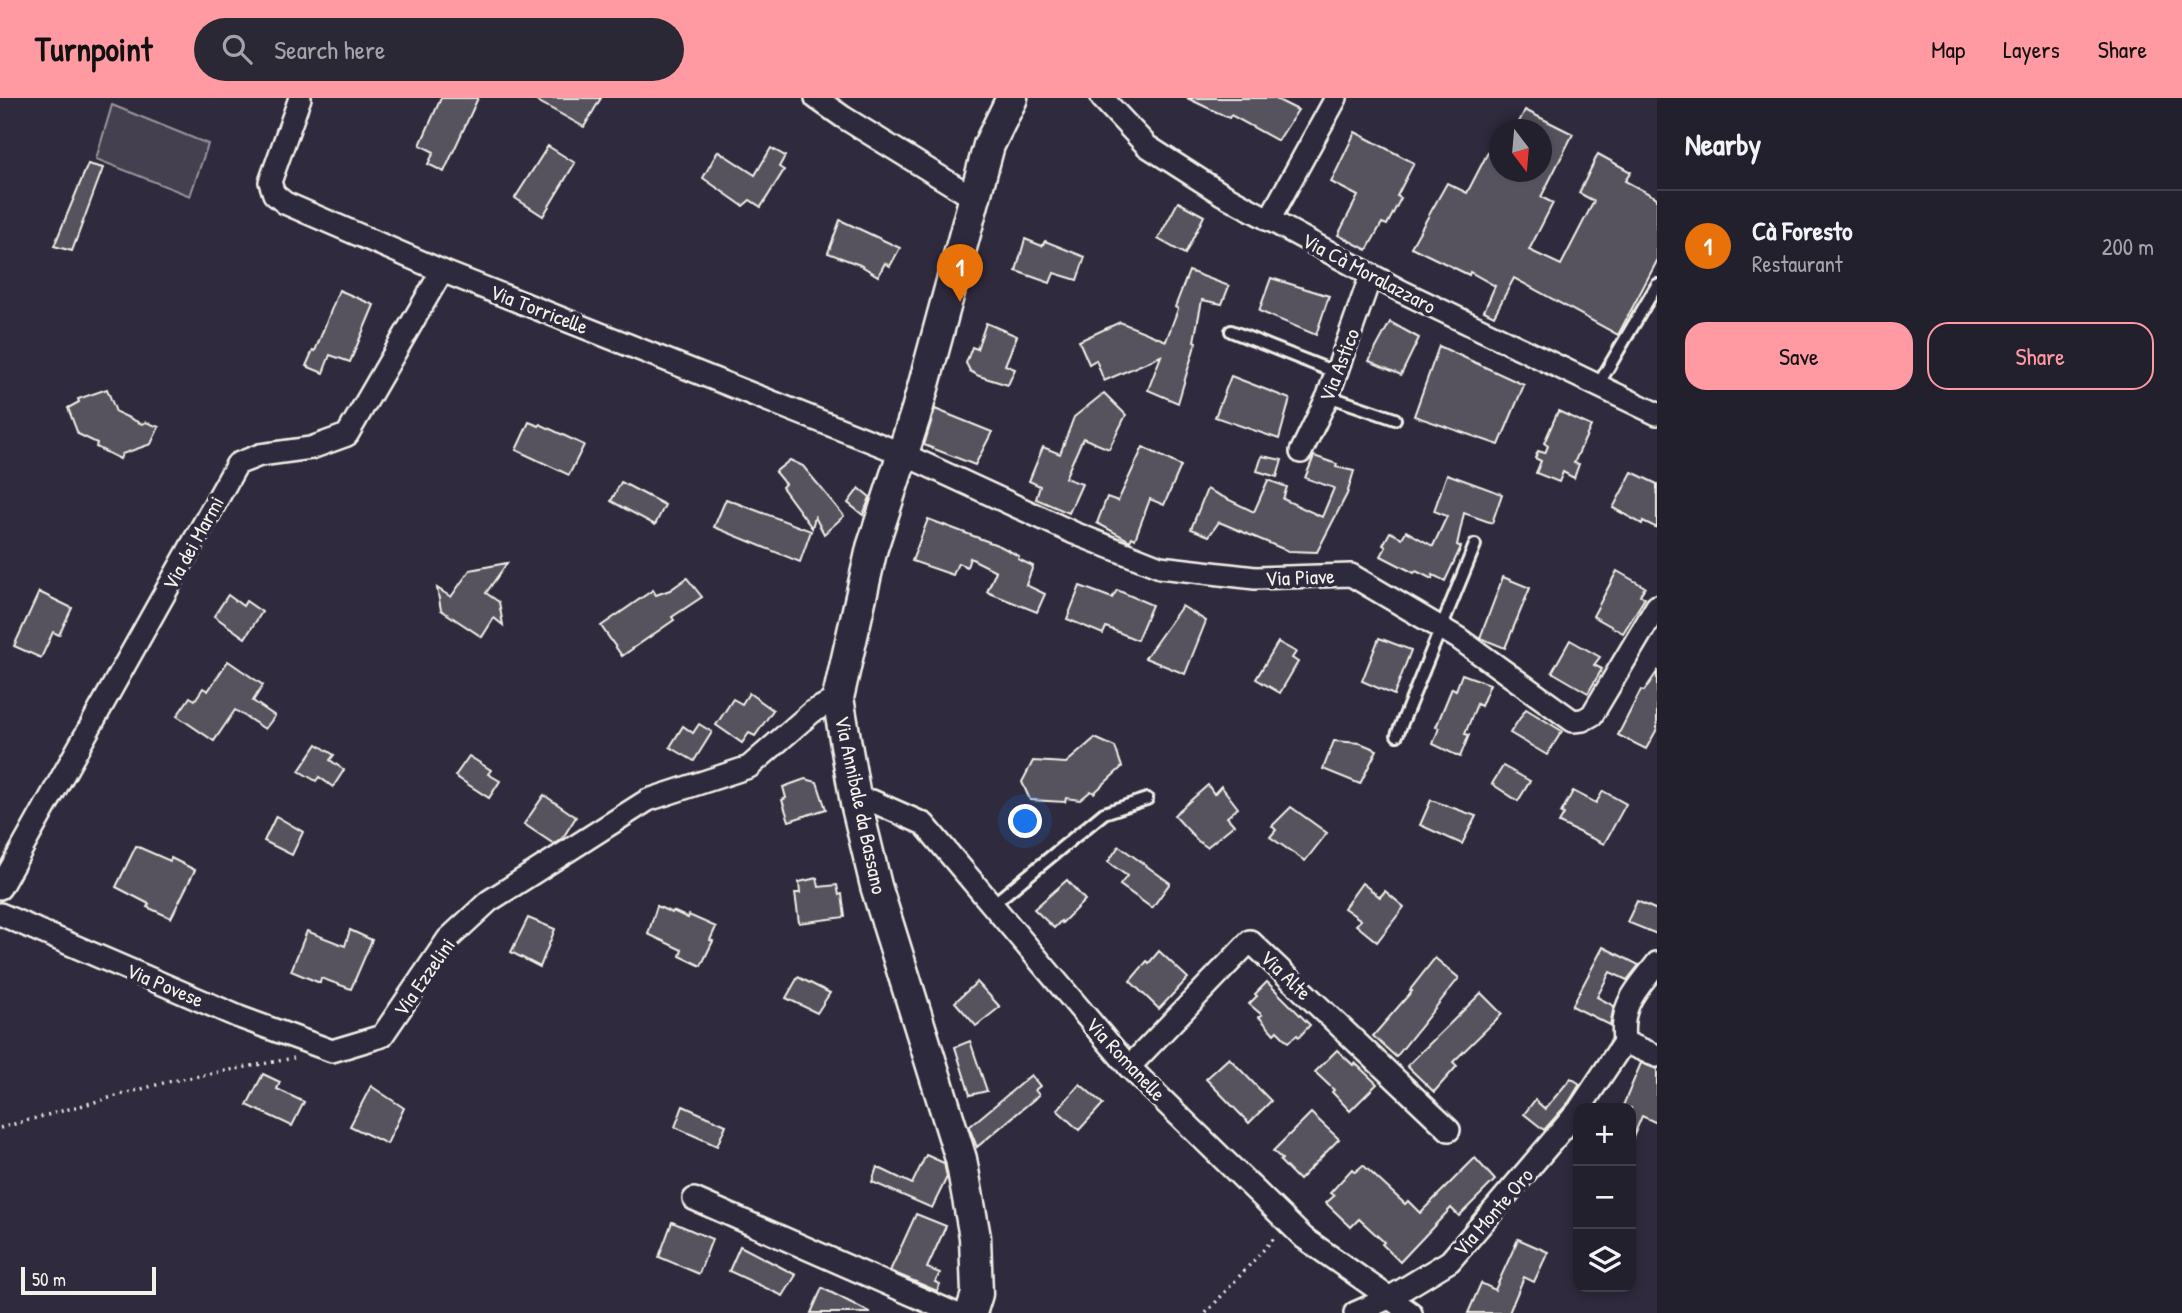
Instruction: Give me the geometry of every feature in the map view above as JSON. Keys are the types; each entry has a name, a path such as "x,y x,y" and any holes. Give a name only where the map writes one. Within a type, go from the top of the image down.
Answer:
{"street":[{"name":"Via Torricelle","path":"300,98 270,183 274,194 285,203 442,271 903,454"},
{"path":"816,98 842,117 974,198"},
{"path":"989,145 998,98"},
{"name":"Via Annibale da Bassano","path":"971,1313 977,1294 975,1237 961,1159 876,886 856,803 838,698 872,548 917,410 989,145 1012,98"},
{"name":"Via Cà Moralazzaro","path":"1102,98 1147,146 1222,194 1371,275 1657,414"},
{"path":"1269,220 1336,98"},
{"name":"Via dei Marmi","path":"0,888 237,464 260,455 311,448 347,435 442,271"},
{"name":"Via Astico","path":"1301,452 1328,396 1371,275"},
{"name":"Via Piave","path":"903,454 1074,533 1160,567 1255,578 1351,575 1441,628 1573,720 1583,720 1591,715 1657,606"},
{"name":"Via Ezzelini","path":"332,1051 382,1036 448,939 489,901 648,800 749,767 812,712 838,698"},
{"name":"Via Romanelle","path":"856,803 879,803 924,824 1129,1067 1304,1238 1411,1313"},
{"name":"Via Povese","path":"0,914 239,1017 332,1051"},
{"name":"Via Alte","path":"1129,1067 1250,941 1449,1130"},
{"path":"1657,963 1630,998 1622,1023 1624,1042 1657,1056"},
{"name":"Via Monte Oro","path":"1583,1103 1624,1042"},
{"name":"Via Monte Oro","path":"1355,1313 1389,1297 1450,1261 1573,1116"},
{"path":"694,1199 954,1313"}],"lane":[{"path":"1598,385 1657,285"},
{"path":"1231,331 1336,373"},
{"path":"1328,396 1395,419"},
{"path":"1397,735 1475,545"},
{"path":"992,905 1104,813 1147,799"}],"path":[{"path":"0,1128 167,1082 332,1051"},
{"path":"1206,1313 1290,1222"}],"shaded area":[{"path":"112,105 208,144 190,196 96,159"}],"building":[{"path":"441,98 478,98 444,172 428,164 434,152 420,145"},
{"path":"532,98 601,98 584,127"},
{"path":"1187,98 1274,98 1298,110 1278,141 1231,115 1229,118"},
{"path":"1525,110 1543,119 1520,119"},
{"path":"1552,124 1573,134 1552,175"},
{"path":"1355,132 1414,163 1397,196 1401,198 1387,225 1382,223 1367,250 1338,235 1358,196 1331,182"},
{"path":"548,146 575,163 543,216 515,198"},
{"path":"771,148 785,156 779,167 784,170 761,207 750,200 743,206 703,178 718,151 755,175"},
{"path":"1489,150 1489,182 1549,182 1541,197 1553,203 1529,250 1561,265 1594,201 1579,193 1598,154 1631,172 1625,181 1657,198 1657,261 1618,335 1514,278 1494,316 1484,311 1495,286 1470,272 1469,275 1411,247 1447,183 1467,193"},
{"path":"88,164 103,168 72,251 54,246"},
{"path":"1178,202 1204,216 1185,254 1158,239"},
{"path":"840,220 900,248 890,266 885,263 878,276 860,265 828,253"},
{"path":"1025,239 1042,246 1045,241 1085,257 1077,280 1054,273 1050,283 1016,271"},
{"path":"1189,271 1229,286 1222,304 1202,300 1194,341 1196,342 1178,403 1148,390 1161,356 1104,381 1096,360 1089,364 1079,341 1120,322 1166,341"},
{"path":"1271,278 1329,296 1316,335 1259,311"},
{"path":"339,290 374,305 350,362 330,355 323,373 306,366 313,350 315,351"},
{"path":"1390,322 1419,338 1401,375 1369,361"},
{"path":"986,323 1017,336 1005,365 1015,369 1008,385 979,376 970,371 966,363 972,347 977,349"},
{"path":"1439,346 1524,385 1499,445 1414,416"},
{"path":"1231,376 1290,399 1279,439 1215,417"},
{"path":"107,389 116,412 142,424 146,422 159,427 151,444 122,454 120,459 78,434 68,408 79,402 78,399"},
{"path":"1104,393 1126,415 1109,449 1083,438 1065,478 1082,484 1069,513 1036,499 1040,486 1029,481 1043,447 1060,454 1074,417"},
{"path":"935,409 992,432 975,465 924,445"},
{"path":"1558,411 1591,426 1574,463 1579,464 1574,478 1563,472 1559,482 1536,473 1541,461 1535,458 1538,451 1545,453 1548,446 1544,443"},
{"path":"529,422 539,426 540,424 584,445 569,475 516,450"},
{"path":"1143,447 1181,466 1164,505 1150,499 1135,539 1132,537 1130,541 1097,523 1107,497 1118,501"},
{"path":"1262,456 1282,460 1277,477 1257,471"},
{"path":"1314,456 1337,464 1336,467 1354,471 1347,494 1317,552 1288,551 1219,522 1209,536 1191,529 1207,489 1254,512 1268,480 1287,487 1283,499 1322,517 1334,488 1305,478"},
{"path":"790,460 803,466 844,516 824,534 815,517 812,528 782,487 785,484 775,472"},
{"path":"1632,472 1657,484 1657,528 1643,521 1642,524 1613,508"},
{"path":"1447,474 1502,494 1492,523 1464,513 1457,545 1461,547 1445,581 1433,575 1432,579 1416,571 1414,573 1381,556 1390,532 1402,538 1406,531 1433,546 1447,516 1434,511"},
{"path":"621,482 665,505 655,525 611,501"},
{"path":"859,488 870,497 863,515 848,503"},
{"path":"726,499 811,531 800,562 714,527"},
{"path":"928,519 1000,546 1033,566 1026,585 1045,594 1037,612 987,592 996,571 970,558 967,567 958,563 953,575 912,561"},
{"path":"507,563 486,593 499,602 503,625 494,618 482,637 441,610 437,588 451,597 470,570"},
{"path":"1617,571 1645,587 1640,595 1645,598 1623,633 1593,616"},
{"path":"1503,577 1530,588 1505,648 1480,638"},
{"path":"687,578 702,597 622,656 601,626 653,590 656,595 670,590"},
{"path":"1080,586 1112,598 1117,590 1152,605 1137,640 1106,627 1103,634 1067,619"},
{"path":"39,592 72,608 59,635 53,632 41,658 14,646"},
{"path":"228,595 243,606 246,601 262,612 245,638 214,616"},
{"path":"1182,606 1206,621 1185,674 1145,658"},
{"path":"1379,638 1411,650 1394,695 1362,681"},
{"path":"1570,640 1600,657 1594,665 1602,669 1588,693 1552,672"},
{"path":"1278,642 1296,652 1292,658 1298,662 1280,693 1256,679"},
{"path":"228,661 263,685 253,701 275,716 265,729 235,710 214,741 177,716 190,697 195,700 203,688 208,691"},
{"path":"1657,672 1657,729 1646,749 1618,735 1641,690 1644,691"},
{"path":"1462,674 1490,684 1481,706 1477,704 1465,734 1469,735 1460,757 1433,744 1439,728 1436,727 1452,688 1456,690"},
{"path":"749,693 773,710 755,736 749,733 742,743 716,725 733,699 742,704"},
{"path":"1526,709 1562,731 1547,755 1510,733"},
{"path":"699,724 712,732 694,761 670,747 683,726 693,733"},
{"path":"1095,738 1115,747 1122,767 1094,793 1091,791 1080,800 1030,800 1022,782 1033,761 1066,763"},
{"path":"1334,741 1360,743 1377,750 1360,784 1323,769"},
{"path":"317,744 334,755 330,760 344,770 333,787 319,777 316,781 299,771"},
{"path":"469,756 491,770 488,774 500,781 489,798 455,776"},
{"path":"1503,766 1530,781 1518,801 1492,784"},
{"path":"805,779 817,782 826,809 789,821 782,800 786,798 783,787"},
{"path":"1208,785 1214,794 1221,786 1238,808 1227,817 1234,825 1207,847 1174,815"},
{"path":"1573,791 1596,803 1603,791 1626,804 1604,844 1559,823 1564,814 1561,813"},
{"path":"544,795 576,817 562,839 554,844 524,824"},
{"path":"1431,800 1476,816 1462,844 1420,825"},
{"path":"1291,807 1327,833 1305,861 1270,837 1276,830 1272,826"},
{"path":"276,816 303,832 292,855 264,841"},
{"path":"136,846 195,870 171,918 147,907 149,904 116,887"},
{"path":"1119,846 1170,883 1152,908 1120,885 1127,876 1108,862"},
{"path":"817,878 819,887 837,885 839,895 842,894 845,917 799,923 795,893 800,893 799,882"},
{"path":"1067,880 1085,900 1054,928 1034,909"},
{"path":"1362,883 1380,897 1385,891 1404,907 1377,942 1356,925 1361,920 1344,908"},
{"path":"1637,901 1657,910 1657,934 1627,922"},
{"path":"657,906 688,918 689,915 716,927 710,940 713,941 701,966 680,956 682,950 648,934"},
{"path":"528,918 555,929 540,967 511,952"},
{"path":"350,930 372,940 351,989 321,978 320,983 291,971 307,931 345,946"},
{"path":"1603,947 1639,965 1627,980 1610,972 1597,997 1614,1006 1610,1025 1572,1006"},
{"path":"1159,951 1188,978 1159,1009 1130,981"},
{"path":"1435,958 1459,978 1396,1057 1373,1036 1412,991 1410,990"},
{"path":"798,977 830,993 817,1013 786,998"},
{"path":"977,982 1000,1007 976,1026 955,1002"},
{"path":"1267,982 1310,1025 1299,1037 1297,1035 1288,1042 1277,1031 1274,1034 1259,1017 1262,1015 1249,1004"},
{"path":"1481,993 1502,1014 1453,1062 1457,1066 1434,1092 1407,1066"},
{"path":"970,1041 987,1091 970,1095 955,1047"},
{"path":"1337,1050 1377,1084 1350,1111 1332,1092 1334,1090 1315,1072"},
{"path":"1229,1058 1271,1101 1249,1123 1206,1079"},
{"path":"1641,1063 1657,1069 1657,1123 1642,1116 1636,1130 1636,1103 1624,1103"},
{"path":"263,1074 280,1082 277,1089 304,1102 292,1126 247,1105"},
{"path":"1031,1075 1040,1086 1035,1090 1039,1095 977,1147 969,1127"},
{"path":"1571,1078 1580,1084 1569,1102 1544,1130 1524,1114 1535,1100 1545,1109"},
{"path":"1080,1084 1103,1104 1079,1130 1057,1110"},
{"path":"371,1086 404,1108 387,1144 350,1126"},
{"path":"683,1106 726,1125 717,1146 675,1127"},
{"path":"1311,1113 1339,1139 1299,1180 1273,1151"},
{"path":"926,1155 944,1163 947,1177 932,1208 872,1182 877,1167 912,1184"},
{"path":"1475,1158 1495,1180 1459,1216 1451,1208 1400,1262 1382,1244 1384,1242 1359,1219 1351,1227 1326,1203 1334,1196 1330,1193 1352,1169 1355,1172 1363,1165 1405,1204 1408,1201 1420,1213"},
{"path":"916,1214 946,1226 927,1268 940,1273 935,1282 940,1284 937,1291 890,1271"},
{"path":"672,1222 712,1239 699,1274 659,1257"},
{"path":"1518,1239 1548,1252 1534,1282 1524,1277 1509,1313 1468,1313 1481,1283 1495,1290"},
{"path":"740,1246 796,1275 783,1296 729,1271"},
{"path":"822,1288 834,1294 871,1313 811,1313"}],"place":[{"name":"Cà Foresto","path":"960,302"}]}
